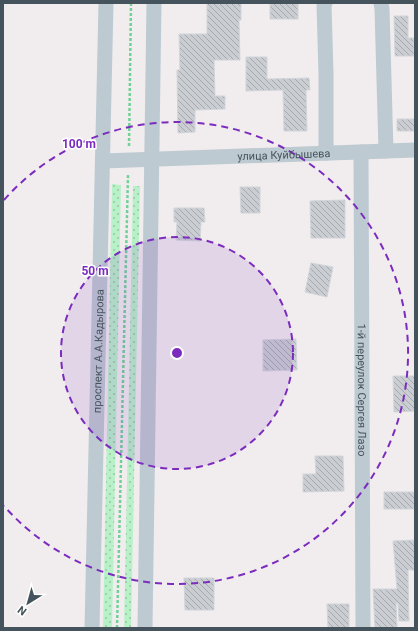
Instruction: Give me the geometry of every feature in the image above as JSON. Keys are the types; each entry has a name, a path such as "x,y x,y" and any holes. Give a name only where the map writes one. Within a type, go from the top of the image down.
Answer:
{"street":[{"name":"проспект А.А.Кадырова","path":"92,628 106,3"},
{"path":"145,628 153,160 154,3"},
{"path":"325,3 326,153"},
{"path":"381,3 386,151"},
{"name":"улица Куйбышева","path":"103,162 415,150"},
{"name":"1-й переулок Сергея Лазо","path":"361,152 363,628"}],"path":[{"path":"117,628 131,3"}],"green space":[{"path":"112,184 121,185 112,628 103,628"},
{"path":"133,186 140,186 131,628 124,628"}],"building":[{"path":"207,3 241,3 241,20 239,20 240,60 214,60 215,96 225,96 225,109 195,110 195,132 178,133 177,70 180,70 179,34 207,34"},
{"path":"270,3 298,3 298,19 270,19"},
{"path":"394,16 408,16 408,38 414,38 414,56 395,56"},
{"path":"246,57 267,57 267,79 309,78 310,90 306,90 307,131 284,131 283,90 246,91"},
{"path":"397,119 415,119 415,131 397,131"},
{"path":"240,187 260,187 260,213 241,213"},
{"path":"345,200 345,238 311,238 310,201"},
{"path":"174,208 204,208 205,222 201,222 200,241 176,240 177,222 174,222"},
{"path":"311,263 333,267 327,297 305,292"},
{"path":"296,339 297,370 263,371 263,340"},
{"path":"393,376 415,376 415,411 394,412"},
{"path":"315,456 343,456 344,491 303,492 303,474 316,474"},
{"path":"384,492 415,492 415,509 384,509"},
{"path":"415,540 415,570 408,570 409,621 399,621 398,603 396,603 397,628 375,628 373,589 397,589 393,541"},
{"path":"184,578 214,578 214,610 185,610"},
{"path":"327,604 349,604 349,628 328,628"}]}
